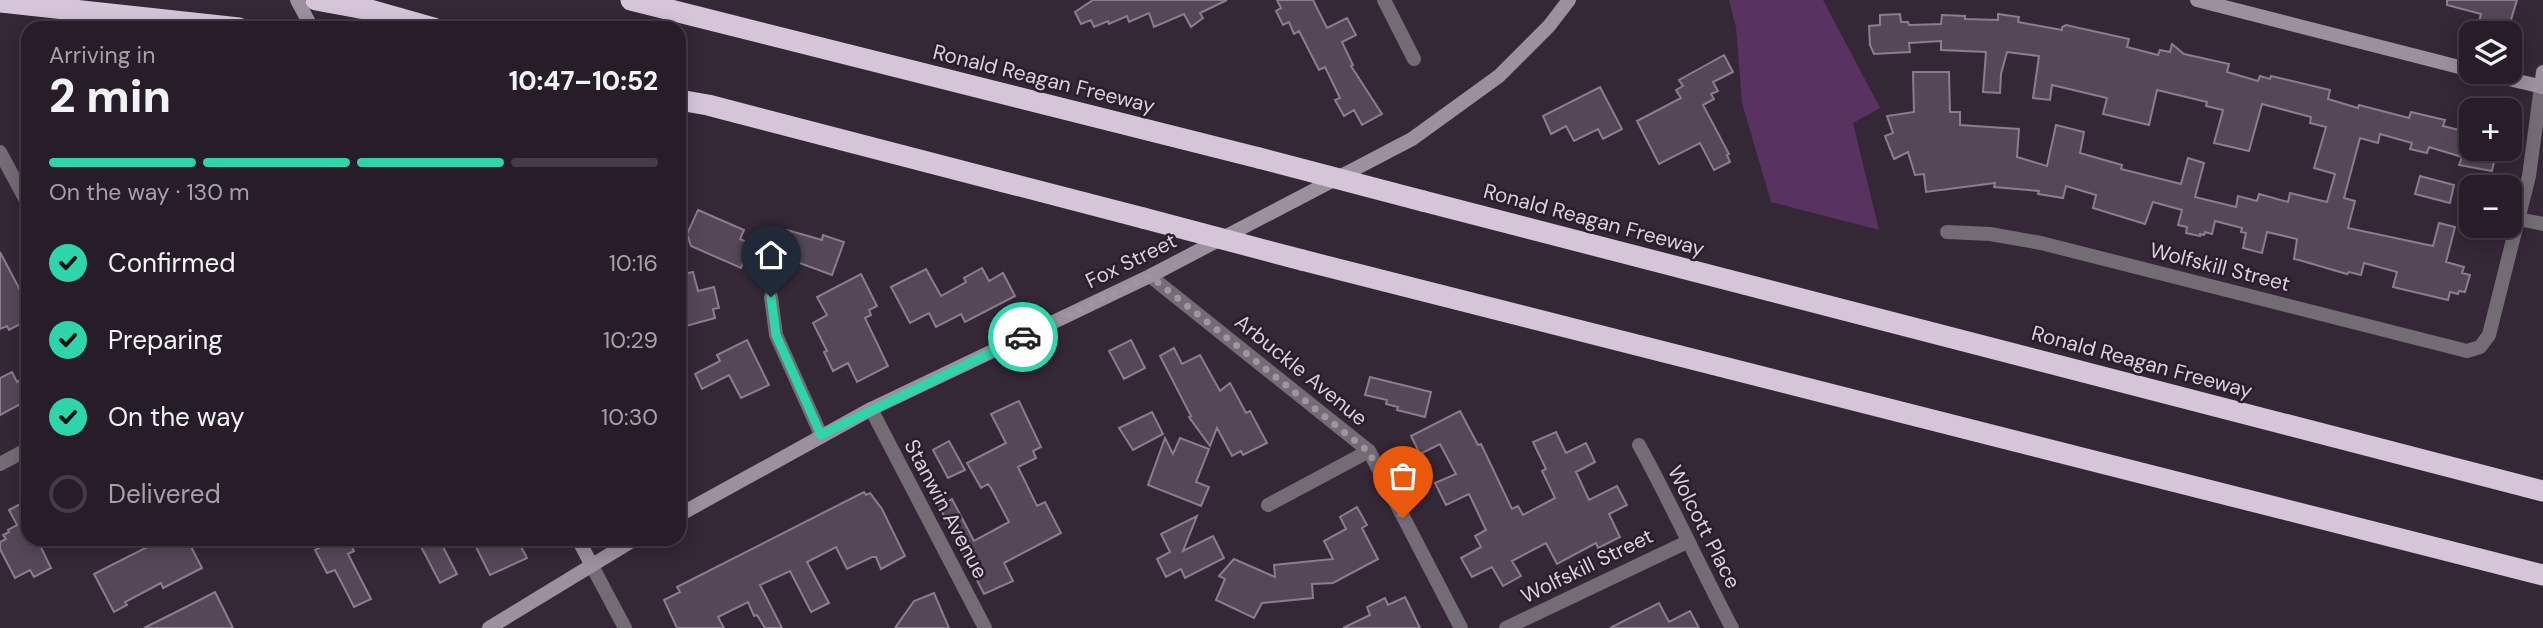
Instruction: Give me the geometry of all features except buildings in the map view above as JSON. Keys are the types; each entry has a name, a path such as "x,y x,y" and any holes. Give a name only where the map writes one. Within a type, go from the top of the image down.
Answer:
{"highway":[{"path":"316,0 370,10 409,21"},
{"name":"Ronald Reagan Freeway","path":"631,0 1259,158 2543,491"},
{"path":"0,2 192,21"},
{"path":"686,100 2542,575"}],"main road":[{"path":"297,0 308,21"},
{"name":"Fox Street","path":"686,511 871,409 1150,276 1412,139 1499,76 1549,26 1569,0"},
{"path":"2197,0 2459,67"},
{"path":"2522,79 2542,82"},
{"path":"582,546 591,564"},
{"path":"489,628 623,546"}],"street":[{"path":"1384,0 1414,60"},
{"path":"2522,206 2529,176 2542,82"},
{"path":"0,152 21,190"},
{"path":"0,183 14,177"},
{"path":"2522,220 2543,224"},
{"name":"Wolfskill Street","path":"1947,232 1990,234 2041,243 2467,351 2480,346 2489,335 2514,238"},
{"name":"Arbuckle Avenue","path":"1150,276 1369,452 1461,628"},
{"path":"771,297 776,335 821,435"},
{"name":"Stanwin Avenue","path":"871,409 985,628"},
{"name":"Wolcott Place","path":"1639,445 1674,508 1687,542 1732,628"},
{"path":"1268,505 1369,452"},
{"path":"0,464 21,453"},
{"name":"Wolfskill Street","path":"1506,628 1687,542"},
{"path":"591,564 625,628"}],"shaded area":[{"path":"1729,0 1823,0 1880,108 1853,123 1879,230 1771,202 1742,103 1736,27"}],"way so far":[{"path":"1023,337 1150,276 1369,452 1403,518"}],"route":[{"path":"771,297 776,335 821,435 1023,337"}]}
